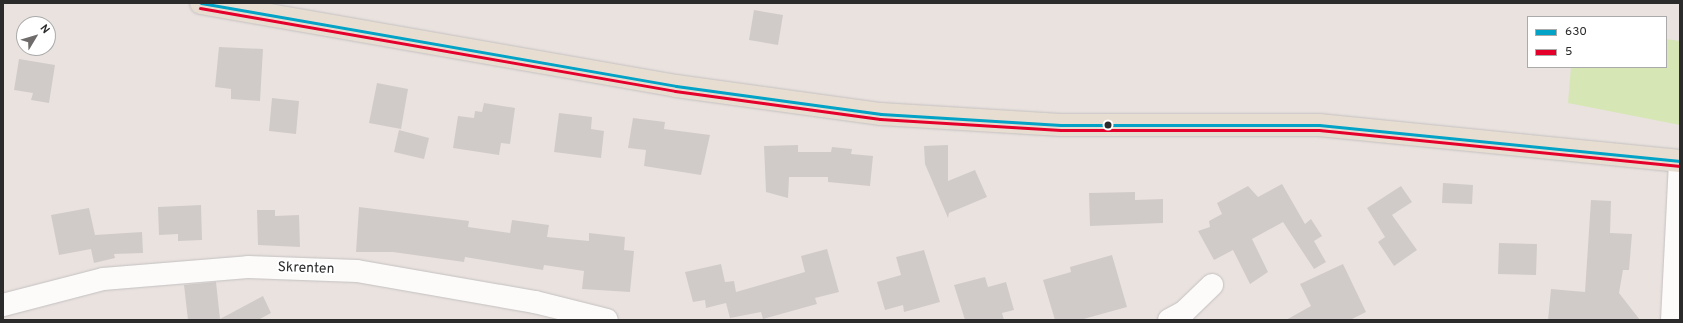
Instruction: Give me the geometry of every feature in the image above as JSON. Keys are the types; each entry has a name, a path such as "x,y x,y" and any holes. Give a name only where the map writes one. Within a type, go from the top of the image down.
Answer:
{"main road":[{"path":"201,3 676,86 881,114 1061,125 1319,125 1680,161"}],"street":[{"path":"1672,320 1680,161"},
{"name":"Skrenten","path":"3,304 103,278 248,267 357,271 535,302 607,320"},
{"path":"1169,320 1184,312 1212,285"}],"green space":[{"path":"1667,39 1680,41 1680,125 1568,103 1571,68 1667,68"}],"building":[{"path":"754,10 783,15 778,45 749,40"},
{"path":"219,47 263,49 260,101 231,99 231,89 215,87"},
{"path":"19,59 55,65 49,103 31,100 33,93 14,90"},
{"path":"377,83 408,89 401,129 369,123"},
{"path":"272,98 299,101 296,134 269,131"},
{"path":"484,103 515,108 510,144 501,143 499,155 453,148 458,116 474,118 475,111 482,112"},
{"path":"559,113 592,117 591,129 604,131 601,158 554,152"},
{"path":"633,118 665,122 664,129 710,135 701,175 644,166 646,150 628,148"},
{"path":"399,130 429,138 424,159 394,152"},
{"path":"798,145 798,152 831,152 832,147 852,149 851,154 873,156 870,186 828,182 828,177 789,177 788,198 766,192 764,146"},
{"path":"948,145 948,181 975,170 987,197 949,213 948,218 925,164 924,146"},
{"path":"1443,183 1473,185 1472,204 1442,203"},
{"path":"1282,184 1305,224 1311,219 1322,236 1314,241 1326,262 1314,269 1283,222 1252,239 1268,272 1250,284 1233,250 1214,260 1198,231 1210,227 1209,221 1222,214 1217,203 1248,186 1258,197"},
{"path":"1401,186 1412,202 1392,215 1417,250 1394,266 1378,242 1385,237 1367,208"},
{"path":"1135,192 1135,200 1163,199 1163,223 1090,226 1089,193"},
{"path":"1591,200 1611,201 1610,233 1632,234 1629,270 1623,270 1619,293 1640,320 1548,320 1551,289 1585,292"},
{"path":"201,205 202,240 178,241 178,234 159,235 158,207"},
{"path":"359,207 469,221 468,227 510,233 512,220 549,225 547,237 589,241 589,233 625,237 624,250 634,251 630,292 582,289 584,271 544,265 543,270 465,257 464,262 393,252 356,252"},
{"path":"89,208 95,235 142,232 143,253 114,254 115,258 94,263 91,249 59,255 51,215"},
{"path":"257,210 275,210 275,216 299,215 300,247 258,245"},
{"path":"1499,243 1537,244 1536,275 1498,274"},
{"path":"827,249 839,292 815,298 817,304 763,319 761,312 730,318 726,303 706,308 705,300 693,302 685,272 721,264 725,282 734,281 736,292 805,272 801,256"},
{"path":"924,250 940,302 904,312 903,305 885,310 877,282 901,275 896,257"},
{"path":"1112,255 1127,307 1080,320 1055,320 1043,280 1071,272 1070,267"},
{"path":"1343,264 1366,312 1350,320 1286,320 1311,306 1300,284"},
{"path":"985,277 988,287 1006,282 1014,310 1002,313 1004,320 965,320 954,285"},
{"path":"216,282 220,319 263,296 271,313 258,320 188,320 184,285"}],"transit line":[{"name":"630","path":"201,3 676,86 881,114 1061,125 1319,125 1680,161"},
{"name":"5","path":"200,8 675,91 880,119 1061,130 1319,130 1680,166"}]}
